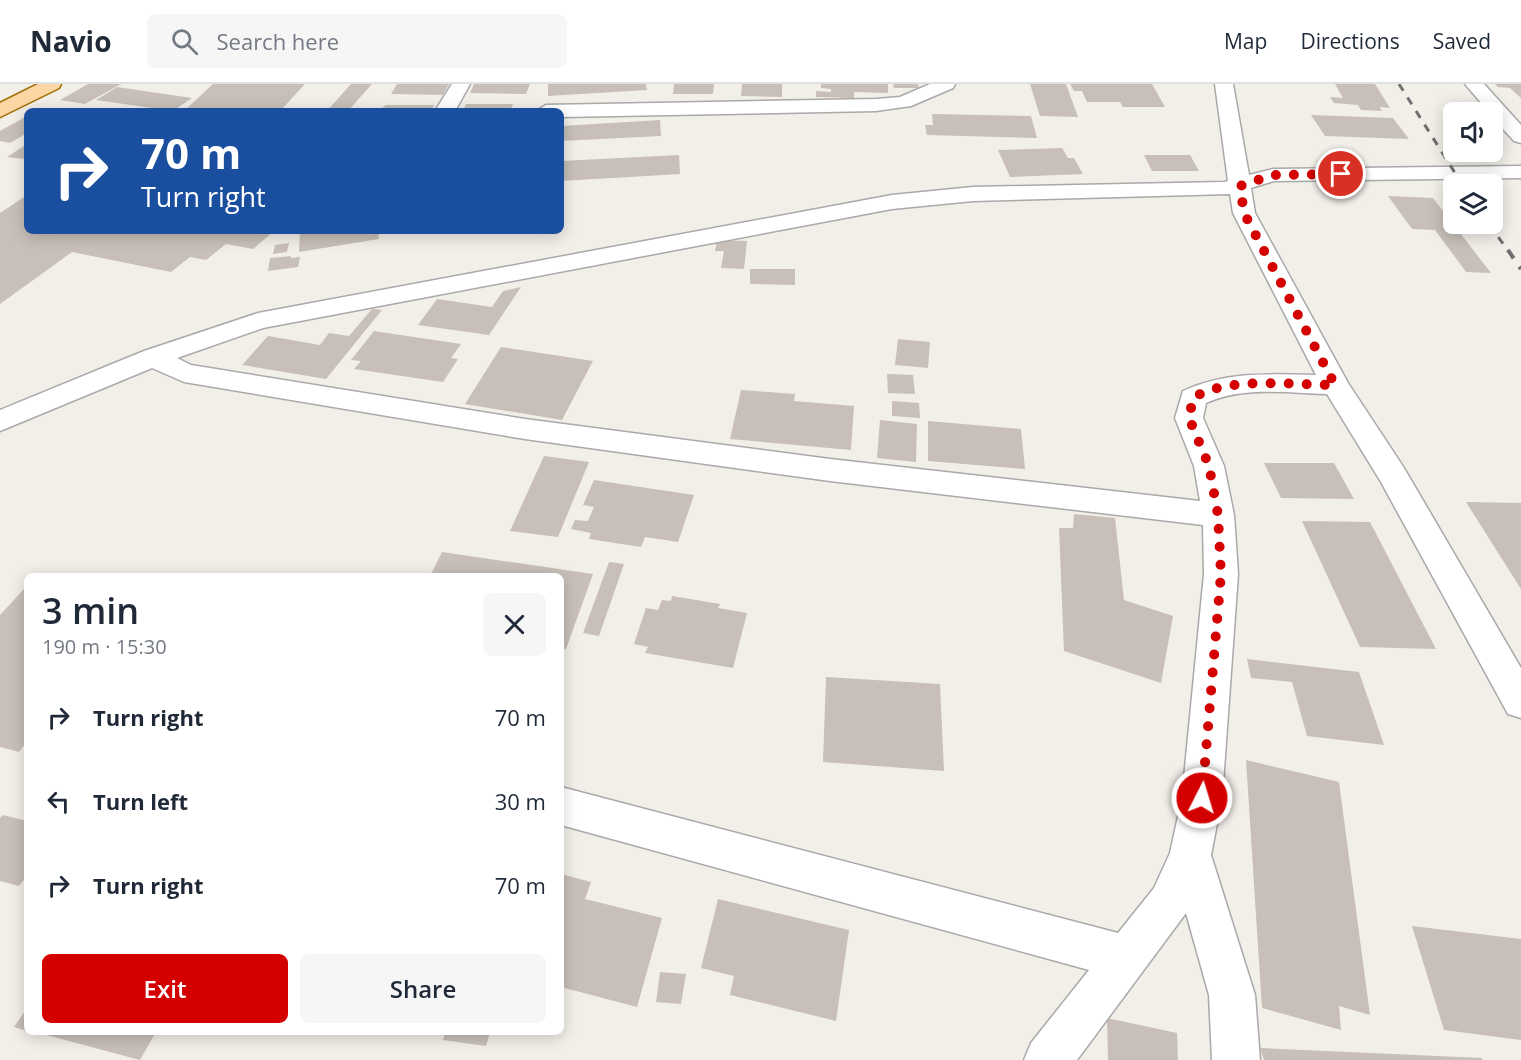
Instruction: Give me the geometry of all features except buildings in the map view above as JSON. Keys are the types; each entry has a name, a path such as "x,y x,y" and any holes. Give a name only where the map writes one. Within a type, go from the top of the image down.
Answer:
{"main road":[{"path":"0,91 14,84"},
{"path":"0,111 52,84"}],"street":[{"path":"447,108 461,84"},
{"path":"799,84 801,107"},
{"path":"564,111 801,107 904,102 945,84"},
{"path":"1224,84 1244,213 1335,385 1393,476 1521,702"},
{"path":"1473,84 1521,138"},
{"path":"0,421 153,357 258,321 892,202 973,194 1204,190 1240,186 1273,175 1521,172"},
{"path":"153,357 184,373 525,429 830,470 1218,515"},
{"path":"1048,1060 1169,903 1190,855 1202,798 1220,586 1218,515 1209,466 1189,418 1193,398 1207,389 1234,385 1335,385"},
{"path":"564,807 1128,958"},
{"path":"1190,855 1232,995 1236,1060"}],"railway":[{"path":"1399,84 1456,174"},
{"path":"1496,234 1509,252"},
{"path":"1508,250 1521,269"}],"route":[{"path":"1202,798 1221,574 1218,515 1209,466 1189,418 1193,398 1207,389 1234,385 1335,385 1244,213 1240,186 1273,175 1341,174"}]}
